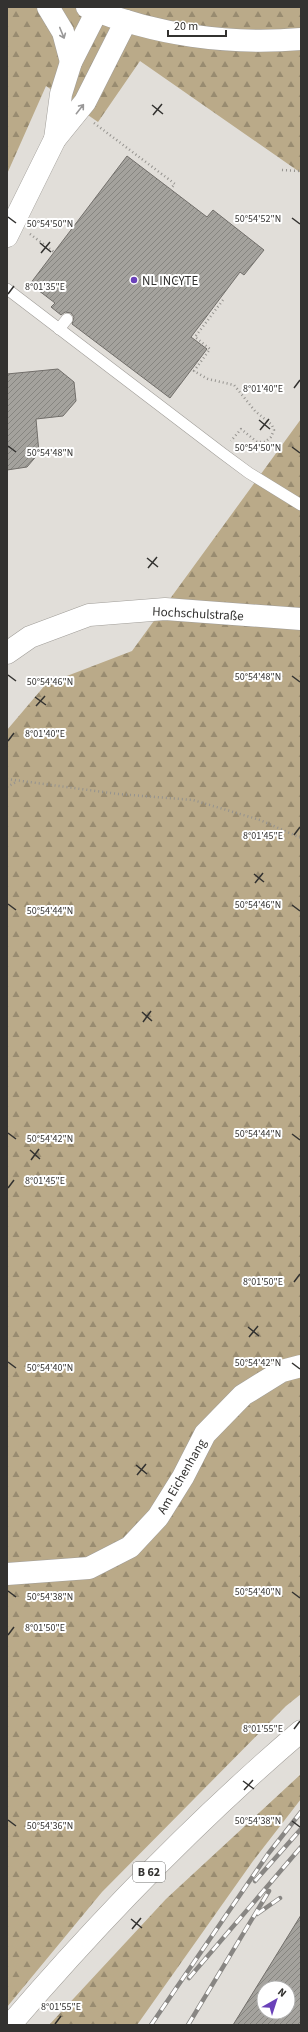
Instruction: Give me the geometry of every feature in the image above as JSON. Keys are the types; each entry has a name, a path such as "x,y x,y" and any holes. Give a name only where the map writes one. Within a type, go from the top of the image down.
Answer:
{"street":[{"path":"48,7 63,32 71,62"},
{"path":"56,140 61,94 71,62 92,9 126,21 187,34 229,40 276,41 301,39"},
{"path":"10,231 56,140 85,102 126,21"},
{"name":"Hochschulstraße","path":"7,653 30,637 89,615 164,609 301,619"},
{"name":"Am Eichenhang","path":"7,1574 89,1568 130,1547 158,1517 184,1477 206,1434 237,1400 282,1370 301,1366"},
{"name":"B 62","path":"10,2025 51,1977 141,1880 195,1826 301,1731"}],"lane":[{"path":"7,289 249,473 301,505"},
{"path":"59,329 67,319"}],"path":[{"path":"94,123 174,184 170,189"},
{"path":"282,170 301,172"},
{"path":"10,231 24,229 54,252"},
{"path":"222,453 241,429 260,443 268,441 274,430 272,425 255,411 234,385 208,379 194,371 210,349 195,337 223,300"},
{"path":"7,779 16,782 118,794 193,800 260,820 301,838"},
{"path":"7,787 16,782"}],"green space":[{"path":"7,7 301,7 301,173 140,61 98,122 46,86 7,174"},
{"path":"301,419 301,1694 286,1706 102,1892 7,2007 7,730 46,684 132,651"},
{"path":"301,1774 301,1799 253,1861 137,2025 49,2025 166,1899"}],"building":[{"name":"NL INCYTE","path":"127,156 207,217 213,210 264,250 244,275 240,272 191,337 207,349 170,398 72,324 74,317 71,313 65,312 61,315 51,307 55,303 30,284"},
{"path":"58,369 74,382 76,401 63,416 36,419 39,453 27,467 7,470 7,374"},
{"path":"301,1915 301,2025 233,2025 256,1988 256,2020 296,2020 296,1980 261,1980"}],"railway":[{"path":"151,2025 268,1854 301,1812"},
{"path":"255,1881 301,1829"},
{"path":"189,1978 301,1847"},
{"path":"188,2025 269,1891"},
{"path":"257,1914 280,1898"}],"place":[{"name":"NL INCYTE","path":"134,280"}]}
